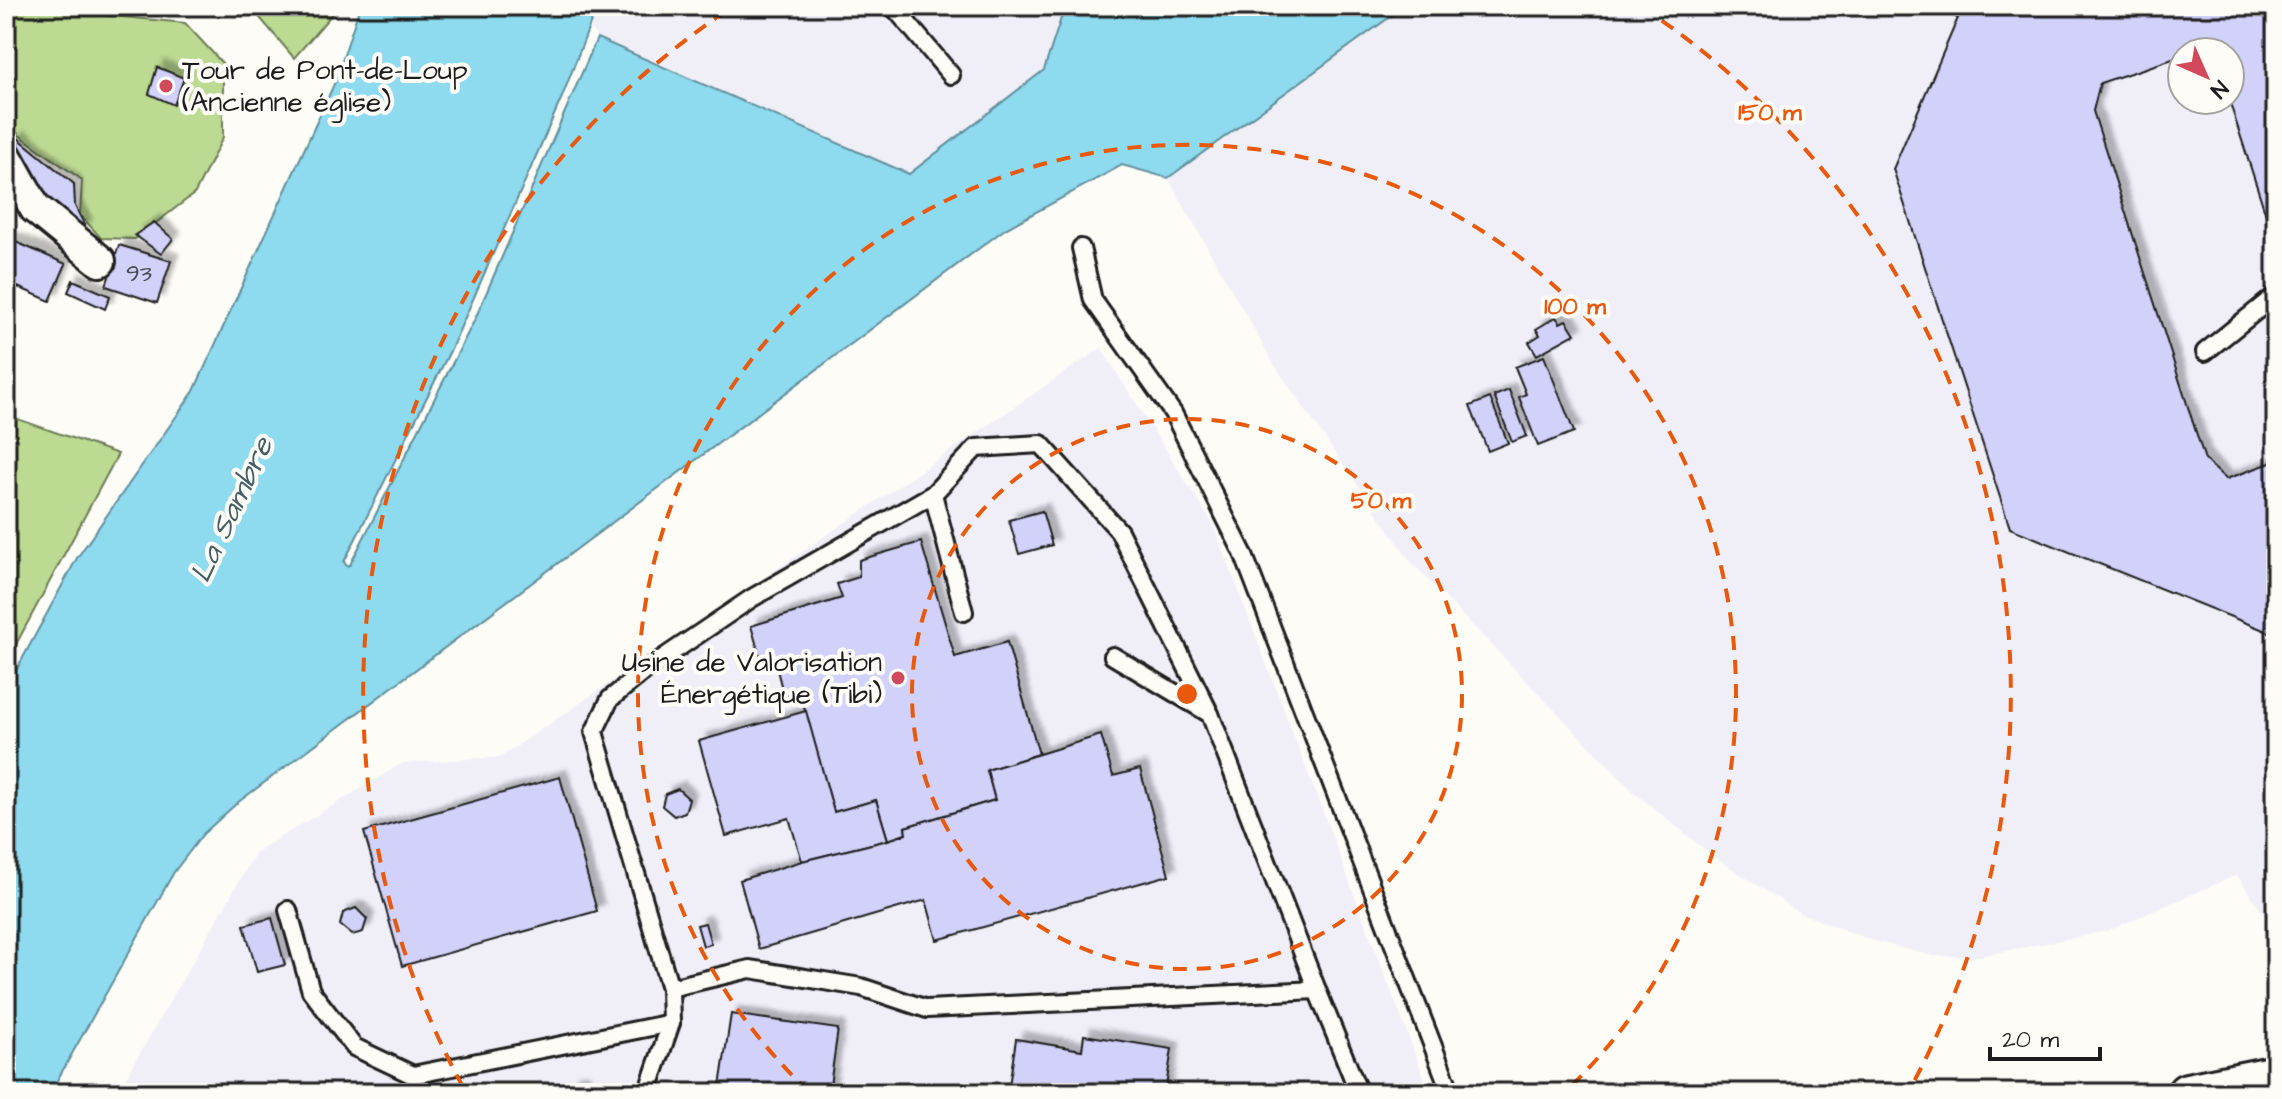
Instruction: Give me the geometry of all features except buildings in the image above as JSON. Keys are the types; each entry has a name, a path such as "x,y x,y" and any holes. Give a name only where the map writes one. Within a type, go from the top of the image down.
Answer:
{"street":[{"path":"6,156 35,208 100,261"},
{"path":"2187,1093 2276,1075"}],"lane":[{"path":"893,6 951,75"},
{"path":"1081,248 1093,300 1173,413 1243,553 1451,1093"},
{"path":"2205,352 2276,295"},
{"path":"647,1093 671,1023 670,988 594,732 610,699 647,669 752,598 933,494 976,448 1041,444 1119,531 1210,714 1359,1093"},
{"path":"933,494 964,612"},
{"path":"1113,656 1210,714"},
{"path":"288,910 311,991 354,1047 413,1075 671,1023"},
{"path":"670,988 750,969 861,987 927,1009 1317,990"}],"shaded area":[{"path":"597,6 1065,6 1044,70 910,174 597,38 590,26"},
{"path":"1405,6 2276,6 2276,932 2237,875 2107,931 1980,956 1933,956 1874,941 1800,913 1717,859 1635,793 1411,562 1275,366 1168,178"},
{"path":"1101,348 1213,524 1430,1093 117,1093 256,852 403,763 501,757"}],"green space":[{"path":"10,6 185,23 223,64 223,137 195,193 135,239 101,238 80,215 82,180 19,135 6,121 6,25"},
{"path":"250,6 339,6 294,58"},
{"path":"6,415 118,454 6,663"}],"water":[{"name":"La Sambre","path":"360,6 597,6 562,97 452,347 344,562 347,566 475,319 597,38 909,174 1044,70 1065,6 1405,6 1168,178 1122,165 1005,229 237,803 203,834 174,872 50,1093 6,1093 6,689 77,558 194,391 335,82"}],"place":[{"name":"Tour de Pont-de-Loup (Ancienne église)","path":"166,86"},
{"name":"Usine de Valorisation Énergétique (Tibi)","path":"898,678"}]}
